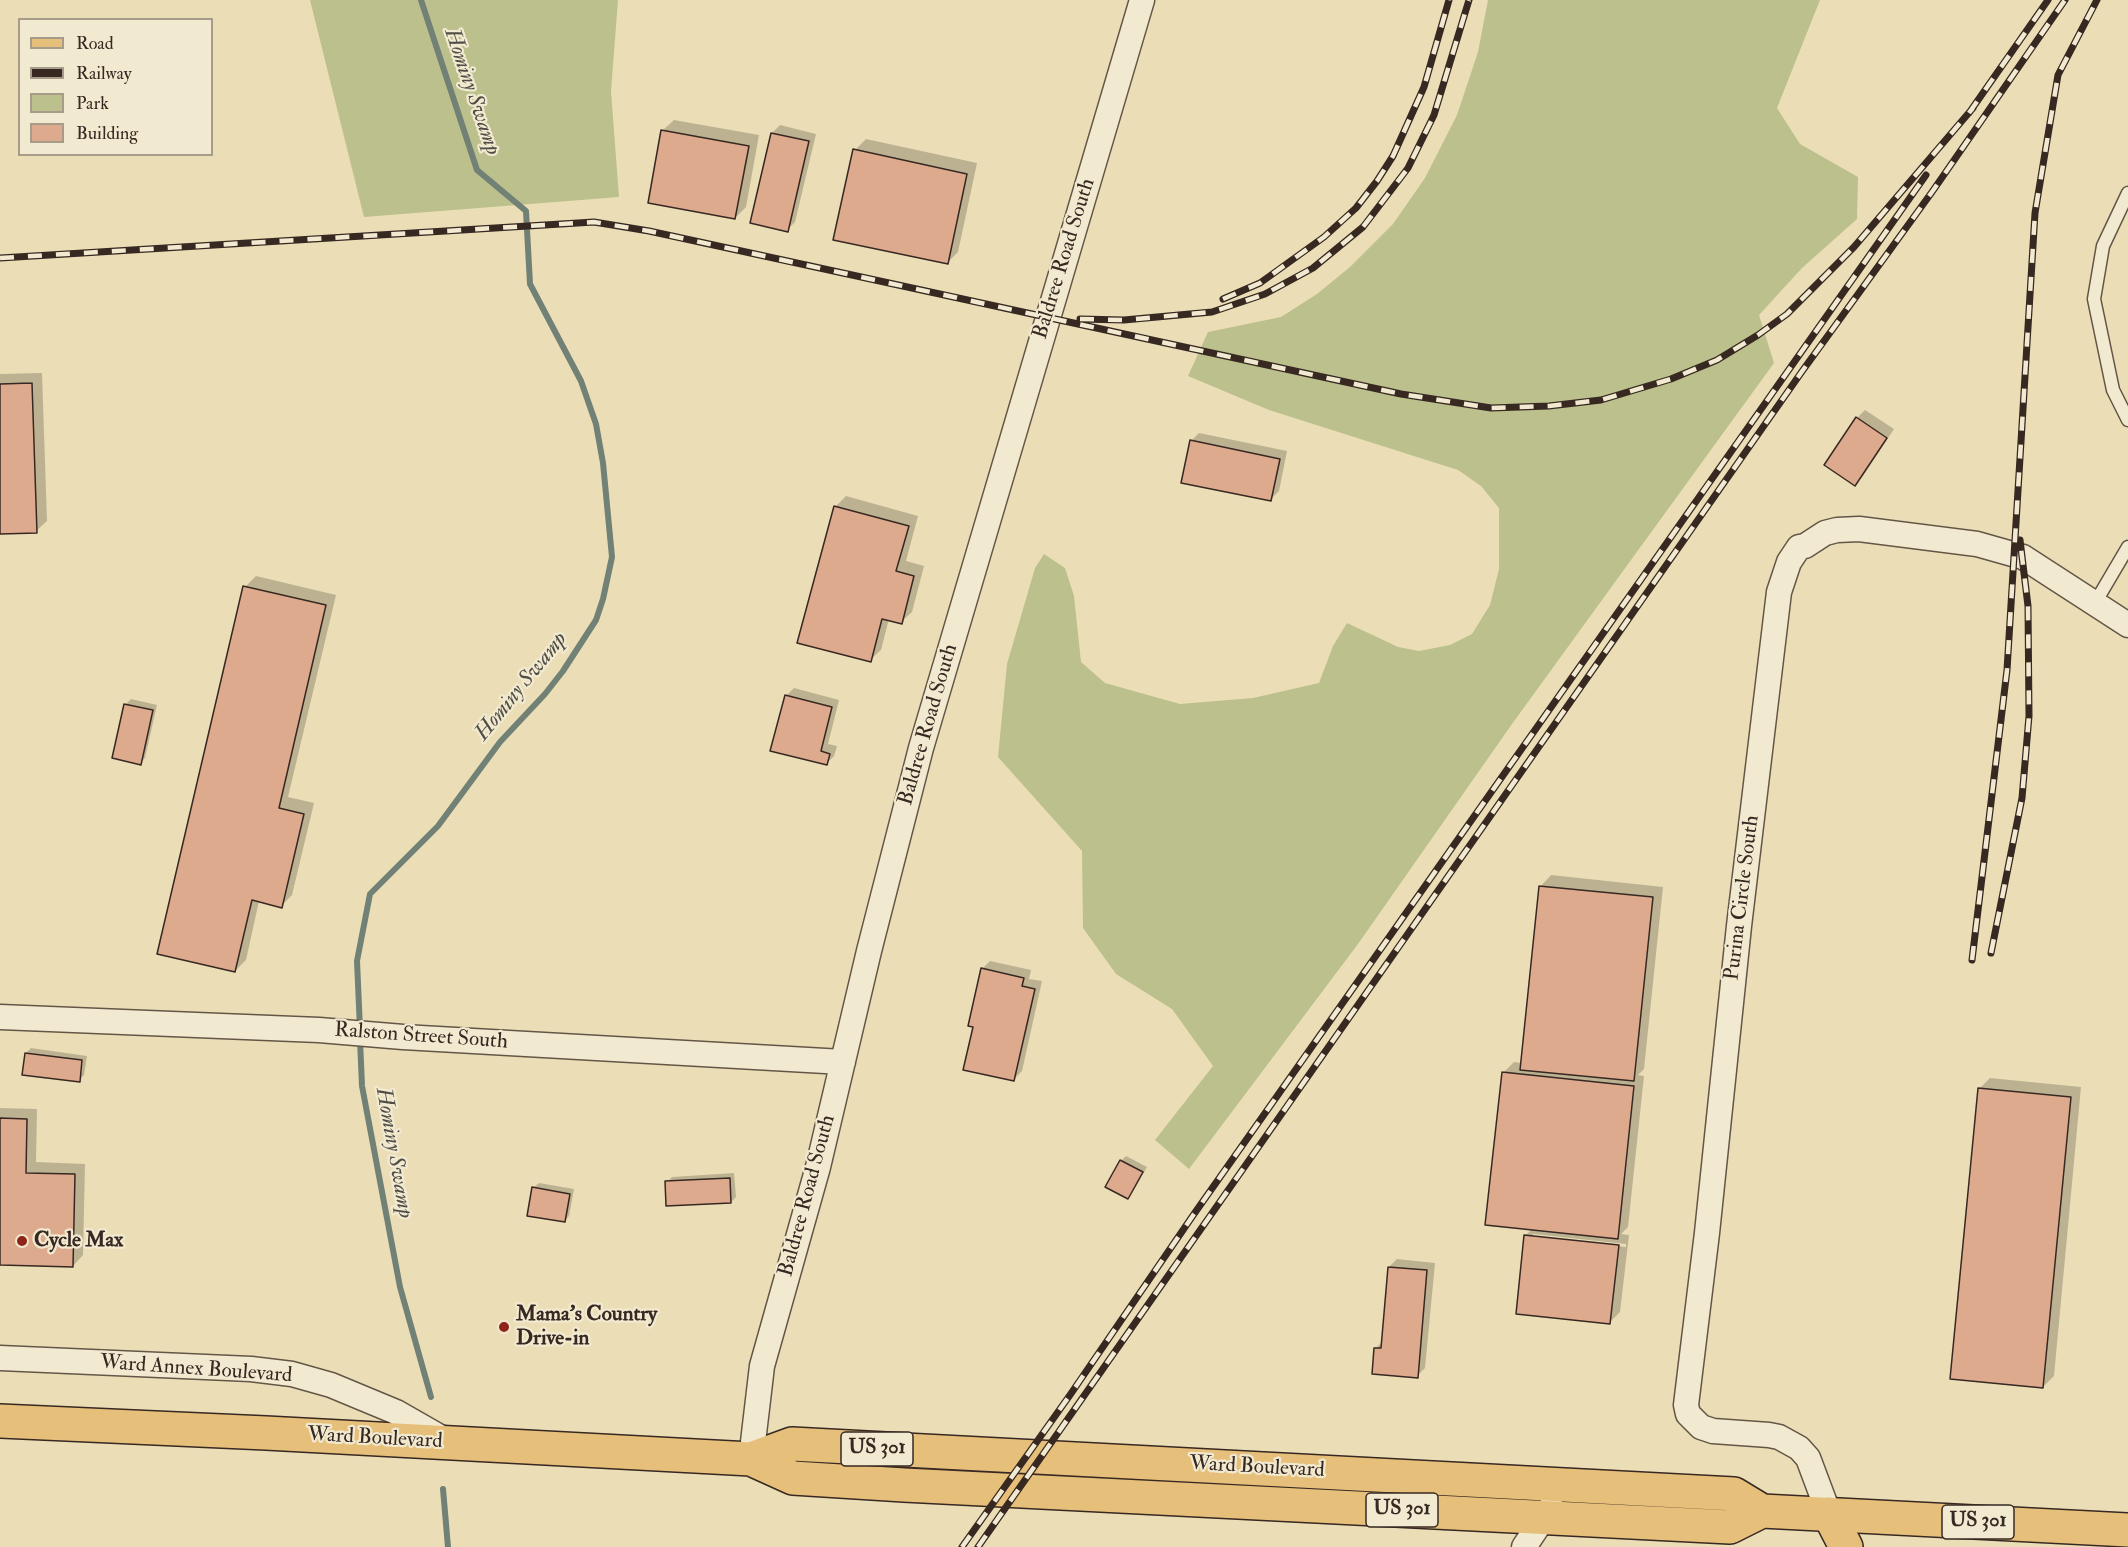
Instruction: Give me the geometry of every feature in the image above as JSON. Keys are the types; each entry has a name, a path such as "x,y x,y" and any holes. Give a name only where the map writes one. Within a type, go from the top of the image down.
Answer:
{"main road":[{"name":"Ward Boulevard","path":"0,1421 751,1459 793,1478 1730,1527 1762,1511"},
{"name":"Ward Boulevard","path":"751,1459 792,1444 1734,1494 1762,1511 1829,1514"},
{"name":"US 301","path":"1829,1514 2128,1530"},
{"path":"1829,1514 1846,1547"}],"street":[{"name":"Baldree Road South","path":"751,1459 762,1366 818,1167 872,939 933,706 1142,0"},
{"name":"Purina Circle South","path":"1829,1514 1808,1458 1799,1448 1779,1437 1713,1431 1701,1427 1688,1414 1686,1405 1779,592 1789,562 1799,547 1805,546 1826,533 1858,530 1977,544 2014,554 2049,573 2128,624"},
{"name":"Ralston Street South","path":"0,1017 320,1030 403,1037 843,1062"},
{"name":"Ward Annex Boulevard","path":"0,1358 251,1369 292,1374 331,1385 396,1412 449,1443"},
{"path":"1524,1547 1566,1485"}],"lane":[{"path":"2128,193 2103,246 2094,299 2113,390 2128,420"},
{"path":"2095,603 2128,547"}],"green space":[{"path":"310,0 618,0 611,91 619,197 364,217"},
{"path":"1488,0 1820,0 1777,108 1800,144 1858,177 1857,219 1802,268 1759,315 1774,363 1512,724 1358,944 1189,1169 1155,1140 1213,1066 1172,1009 1116,974 1083,928 1082,851 998,757 1007,664 1035,568 1044,554 1065,568 1074,596 1081,662 1105,683 1180,704 1253,698 1319,683 1333,646 1347,623 1398,647 1419,651 1450,645 1472,634 1490,605 1499,569 1499,508 1481,486 1458,470 1269,410 1188,376 1208,332 1281,317 1317,294 1350,267 1393,224 1425,178 1457,115 1478,52"}],"building":[{"path":"661,130 749,146 735,219 648,203"},
{"path":"771,133 809,141 788,232 750,223"},
{"path":"853,149 967,174 948,264 833,240"},
{"path":"32,383 37,533 0,534 0,384"},
{"path":"1856,417 1887,438 1855,486 1824,465"},
{"path":"1190,440 1280,459 1271,501 1181,483"},
{"path":"834,506 909,526 896,571 914,576 902,624 882,619 871,662 797,643"},
{"path":"243,586 326,605 279,808 304,814 282,908 252,900 235,972 157,954"},
{"path":"785,695 832,707 821,751 830,754 827,765 770,751"},
{"path":"124,704 153,710 141,765 112,758"},
{"path":"1539,886 1653,897 1634,1081 1520,1070"},
{"path":"981,968 1024,978 1022,986 1035,989 1014,1081 963,1070 973,1027 968,1026"},
{"path":"25,1053 82,1060 80,1082 22,1075"},
{"path":"1502,1072 1634,1086 1618,1239 1485,1225"},
{"path":"1978,1088 2071,1097 2043,1388 1950,1379"},
{"path":"0,1118 27,1119 26,1173 75,1174 73,1267 0,1265"},
{"path":"1120,1160 1143,1172 1128,1199 1105,1187"},
{"path":"730,1178 731,1203 666,1206 665,1181"},
{"path":"532,1187 570,1194 565,1222 527,1216"},
{"path":"1524,1235 1619,1245 1610,1324 1516,1314"},
{"path":"1388,1267 1427,1270 1418,1378 1372,1374 1374,1348 1381,1348"}],"waterway":[{"name":"Hominy Swamp","path":"360,1029 357,961 370,894 438,826 500,742 545,694 563,671 596,620 612,557 603,463 596,424 581,381 530,284 526,211 477,170 421,0"},
{"name":"Hominy Swamp","path":"360,1040 362,1086 400,1287 431,1397"},
{"name":"Hominy Swamp","path":"443,1489 448,1547"}],"railway":[{"path":"1223,299 1260,283 1324,237 1356,208 1377,181 1393,156 1424,87 1449,0"},
{"path":"1080,319 1124,320 1212,312 1265,294 1313,268 1363,227 1408,168 1434,115 1469,0"},
{"path":"1969,113 2048,0"},
{"path":"978,1547 2065,0"},
{"path":"1972,960 2007,670 2035,213 2058,75 2097,0"},
{"path":"0,258 594,222 649,231 1401,394 1491,408 1549,406 1601,400 1671,379 1717,360 1758,335 1787,314 1854,247 1973,108"},
{"path":"962,1547 1926,175"},
{"path":"1991,953 2022,798 2029,716 2028,606 2020,540"}],"place":[{"name":"Cycle Max","path":"22,1241"},
{"name":"Mama's Country Drive-in","path":"504,1327"}]}
